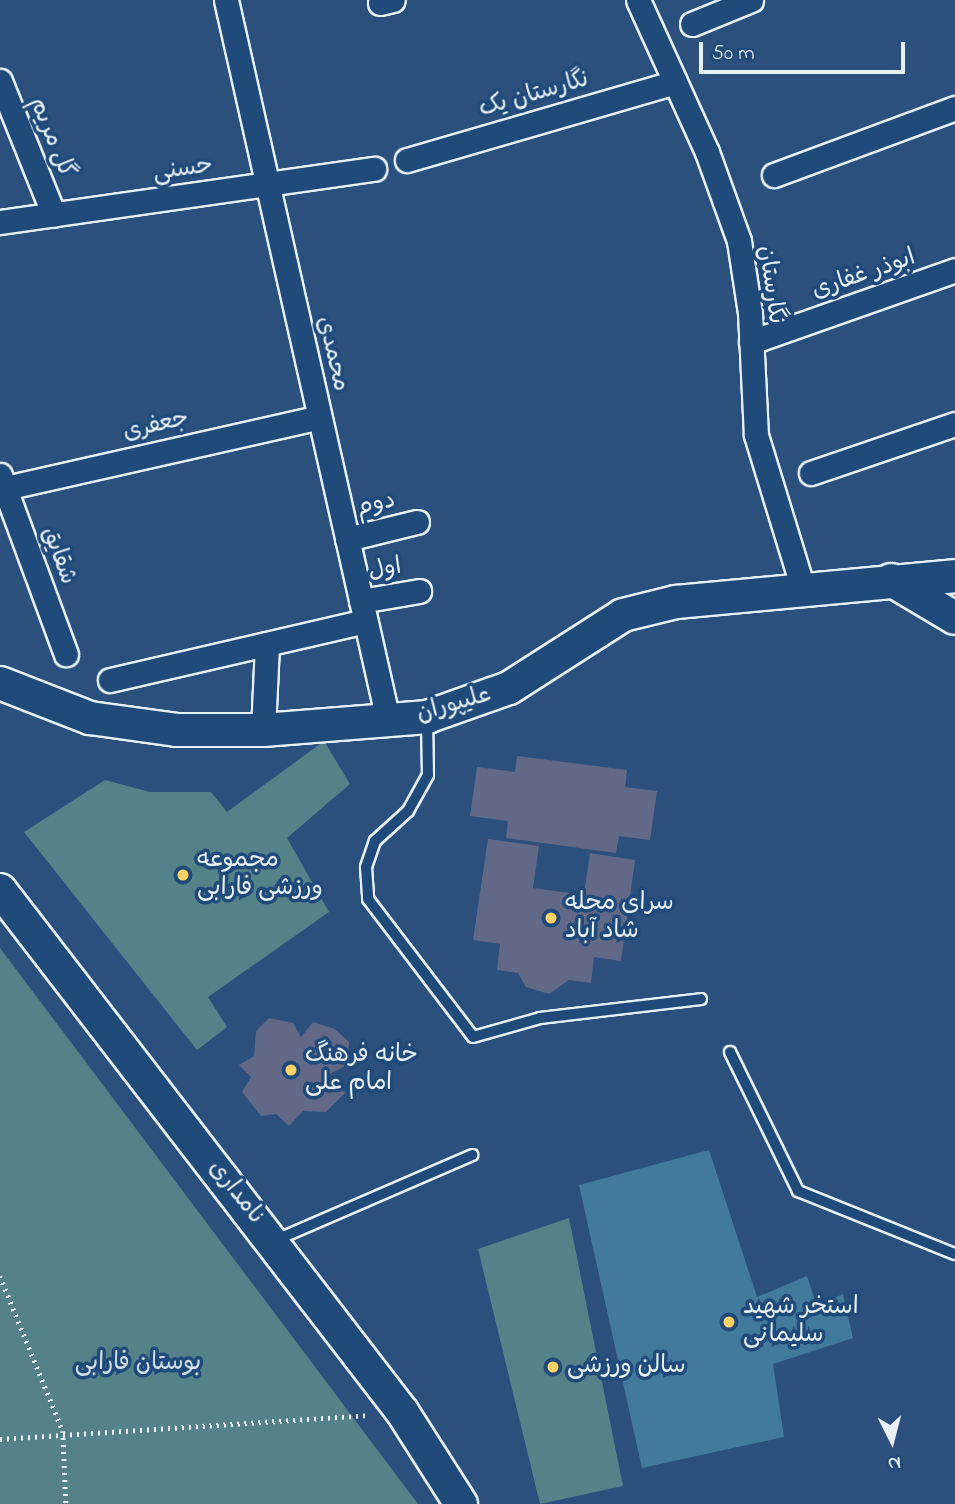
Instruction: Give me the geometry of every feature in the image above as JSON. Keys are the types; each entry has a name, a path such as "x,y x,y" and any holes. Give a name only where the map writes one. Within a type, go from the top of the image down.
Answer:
{"street":[{"name":"محمدی","path":"226,0 388,720"},
{"name":"نگارستان","path":"638,0 675,82 738,241 751,342 752,399 762,465 803,589"},
{"path":"692,24 751,0"},
{"name":"گل مریم","path":"0,81 54,215"},
{"name":"نگارستان یک","path":"407,160 675,82"},
{"path":"774,175 955,108"},
{"name":"حسنی","path":"0,222 374,169"},
{"name":"ابوذر غفاری","path":"751,342 955,270"},
{"name":"جعفری","path":"2,481 319,417"},
{"path":"811,472 955,424"},
{"name":"شقایق","path":"2,481 66,654"},
{"name":"دوم","path":"347,539 417,522"},
{"name":"علیپوران","path":"0,683 90,718 176,730 263,730 427,717 509,688 623,615 677,602 955,576"},
{"path":"891,580 955,618"},
{"name":"اول","path":"110,680 267,644 419,591"},
{"path":"263,730 267,644"},
{"name":"نامداری","path":"0,890 274,1242 403,1413 461,1504"}],"lane":[{"path":"427,717 428,775 408,811 375,841 366,867 368,899 473,1037 540,1018 701,999"},
{"path":"730,1052 798,1191 955,1254"},
{"path":"274,1242 472,1155"}],"path":[{"path":"0,1276 63,1431 66,1504"},
{"path":"0,1438 63,1431 403,1413"}],"green space":[{"name":"مجموعه ورزشی فارابی","path":"324,741 350,784 287,838 329,912 208,997 227,1027 197,1050 24,832 105,780 150,792 211,792 227,812"},
{"name":"بوستان فارابی","path":"0,948 418,1504 0,1504"},
{"name":"سالن ورزشی","path":"569,1218 623,1486 540,1504 478,1249"}],"water":[{"name":"استخر شهید سلیمانی","path":"709,1150 757,1297 807,1276 817,1306 843,1294 853,1338 773,1364 784,1437 642,1468 579,1185"}],"building":[{"path":"517,756 627,770 625,787 657,791 650,840 619,836 616,853 506,838 508,821 470,816 477,767 515,772"},
{"name":"سرای محله شاد آباد","path":"488,839 539,846 533,888 584,895 590,853 635,860 621,961 594,957 591,983 569,980 549,994 526,987 518,973 497,970 500,944 473,940"},
{"name":"خانه فرهنگ امام علی","path":"269,1018 293,1023 301,1037 313,1022 335,1029 349,1042 348,1065 327,1075 345,1093 326,1112 303,1111 289,1126 276,1114 261,1116 242,1092 251,1077 239,1065 254,1056 256,1031"}],"place":[{"name":"مجموعه ورزشی فارابی","path":"183,875"},
{"name":"سرای محله شاد آباد","path":"551,918"},
{"name":"خانه فرهنگ امام علی","path":"291,1070"},
{"name":"استخر شهید سلیمانی","path":"729,1322"},
{"name":"سالن ورزشی","path":"553,1367"}]}
